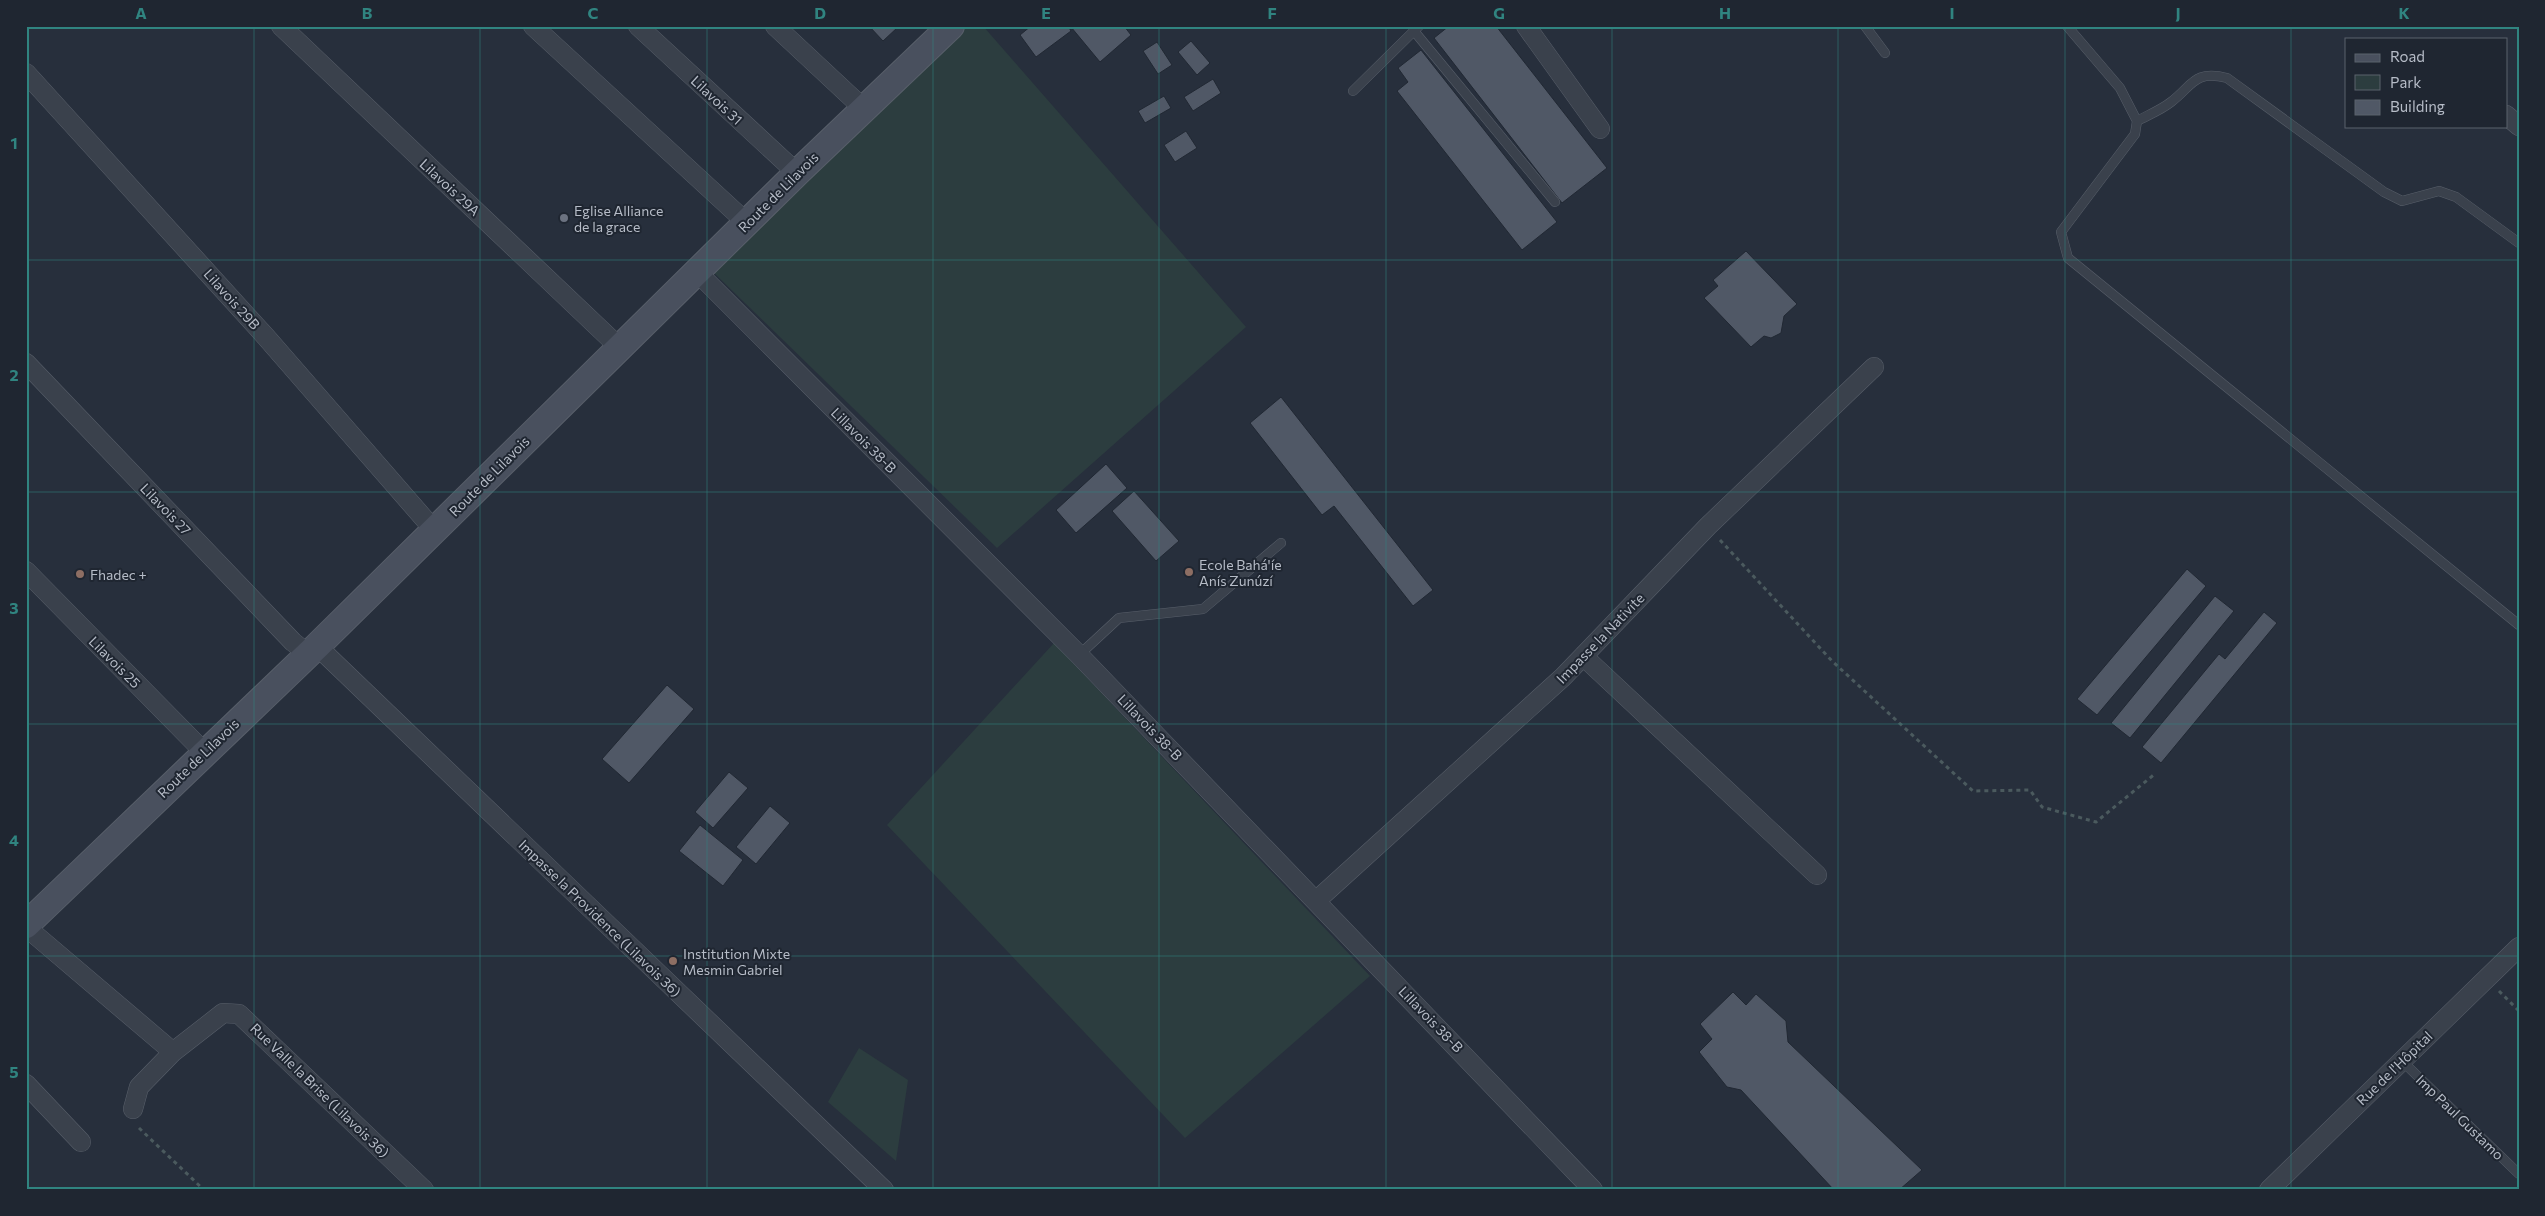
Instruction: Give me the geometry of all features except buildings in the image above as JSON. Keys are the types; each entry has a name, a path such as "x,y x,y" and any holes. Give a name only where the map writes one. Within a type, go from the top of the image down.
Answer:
{"main road":[{"name":"Route de Lilavois","path":"26,926 698,273 797,173 864,109 940,30"}],"street":[{"name":"Lilavois 29A","path":"281,26 620,347"},
{"path":"533,26 747,224"},
{"name":"Lilavois 31","path":"638,26 797,173"},
{"path":"775,26 864,109"},
{"path":"1526,26 1600,128"},
{"name":"Lilavois 29B","path":"26,73 266,337 434,530"},
{"path":"2508,117 2519,126"},
{"name":"Lillavois 38-B","path":"698,273 1079,655 1317,900 1593,1190"},
{"name":"Lilavois 27","path":"26,363 293,642 312,650"},
{"name":"Impasse la Nativite","path":"1317,900 1583,656 1708,526 1874,367"},
{"name":"Lilavois 25","path":"26,571 204,752"},
{"name":"Impasse la Providence (Lilavois 36)","path":"312,650 884,1190"},
{"path":"1583,656 1816,875"},
{"path":"26,926 173,1052"},
{"name":"Rue de l'Hôpital","path":"2269,1190 2519,947"},
{"name":"Rue Valle la Brise (Lilavois 36)","path":"133,1109 139,1087 173,1052 223,1013 239,1014 424,1190"},
{"path":"26,1084 80,1142"}],"lane":[{"path":"1866,26 1885,53"},
{"path":"2067,26 2120,88 2137,121 2135,134 2061,232 2068,258 2519,626"},
{"path":"1353,90 1417,29 1555,202"},
{"path":"2137,121 2171,102 2192,80 2210,74 2227,78 2384,192 2402,201 2439,191 2456,197 2519,243"},
{"path":"1079,655 1119,618 1203,610 1281,543"},
{"name":"Imp Paul Gustamo","path":"2402,1061 2519,1174"}],"path":[{"path":"1708,526 1832,661 1973,791 2030,790 2042,807 2096,822 2156,773"},
{"path":"2486,979 2519,1011"},
{"path":"133,1109 134,1120 141,1131 204,1190"}],"green space":[{"path":"965,26 983,26 1246,327 997,548 712,271"},
{"path":"1054,643 1370,976 1185,1138 887,825"},
{"path":"859,1048 908,1080 896,1161 828,1102"}],"place":[{"name":"Eglise Alliance de la grace","path":"564,218"},
{"name":"Ecole Bahá'íe Anís Zunúzí","path":"1189,572"},
{"name":"Fhadec +","path":"80,574"},
{"name":"Institution Mixte Mesmin Gabriel","path":"673,961"}]}
